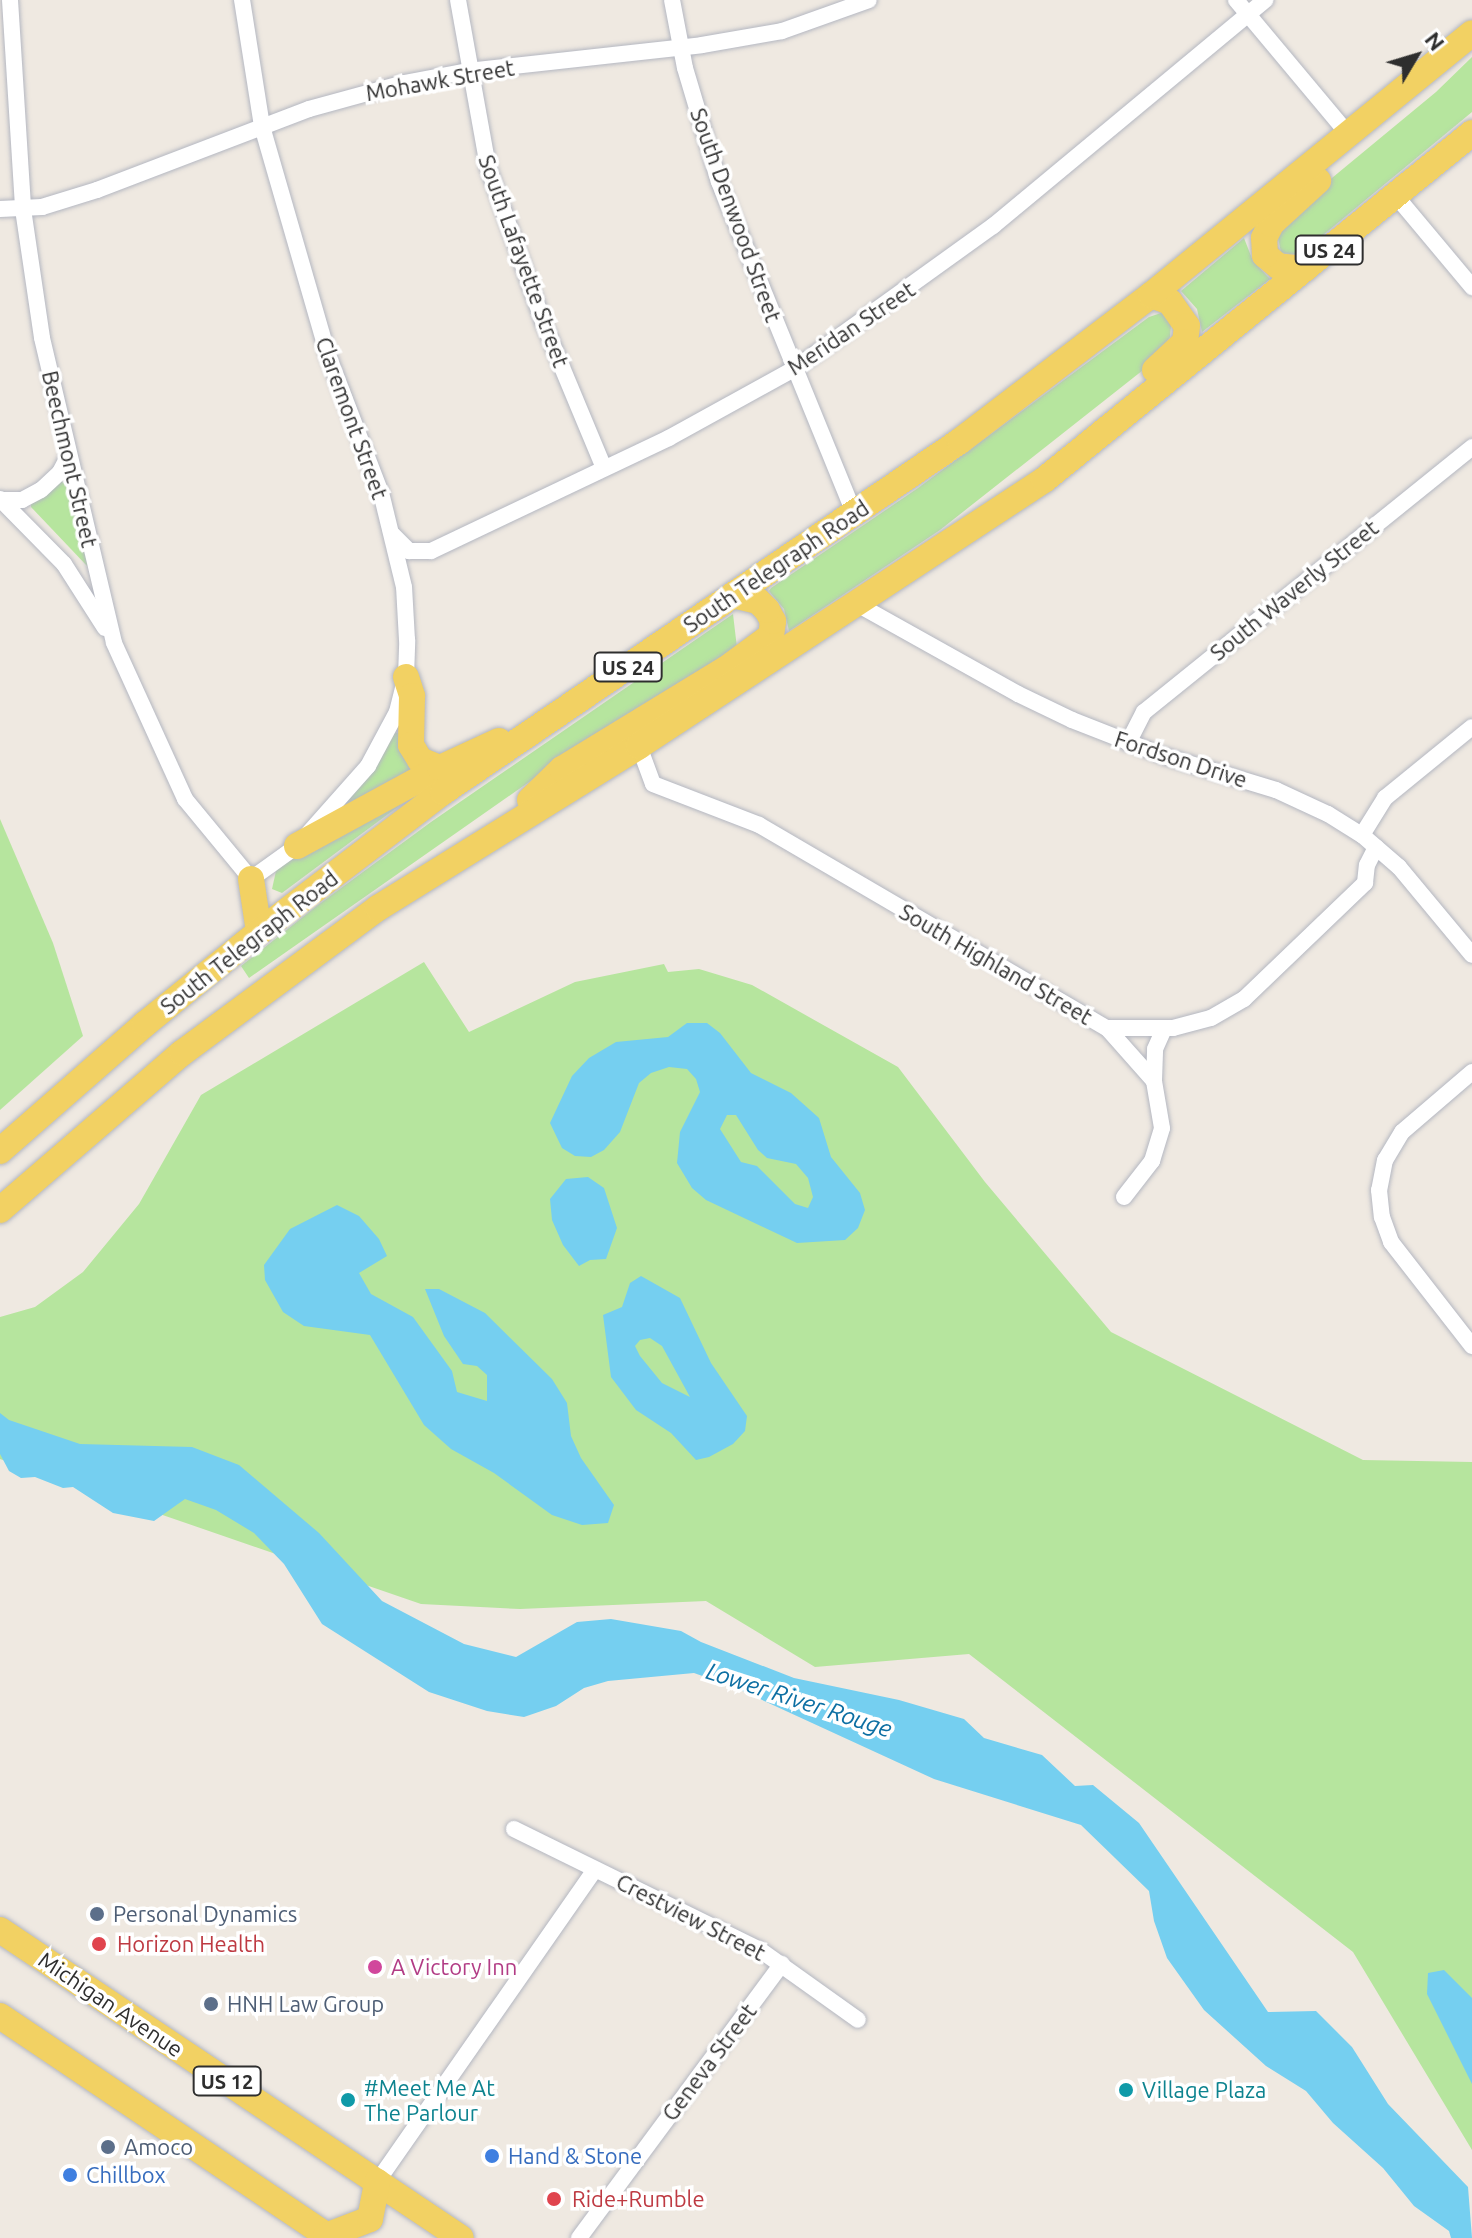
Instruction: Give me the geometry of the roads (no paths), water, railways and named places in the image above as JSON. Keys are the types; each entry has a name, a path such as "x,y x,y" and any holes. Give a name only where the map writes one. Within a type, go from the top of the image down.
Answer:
{"main road":[{"name":"South Telegraph Road","path":"0,1151 145,1024 259,932 443,792 960,441 1151,295 1472,33"},
{"name":"South Telegraph Road","path":"0,1210 182,1053 378,908 639,746 941,549 1067,462 1472,133"},
{"path":"1305,269 1278,266 1265,255 1264,238 1271,224 1321,179 1349,135"},
{"path":"941,549 974,512 1171,357 1185,342 1187,326 1181,313 1170,302 1151,295"},
{"path":"497,833 562,769 726,669 771,636 773,621 767,610 758,601 733,595"},
{"path":"406,677 412,696 411,745 420,760 440,768"},
{"path":"297,846 487,744 533,732"},
{"path":"251,879 259,932"},
{"name":"Michigan Avenue","path":"0,1930 377,2182 450,2236"},
{"path":"0,2016 328,2237 370,2219 377,2182"}],"street":[{"name":"Beechmont Street","path":"10,0 23,209 42,338 114,643 185,799 251,879"},
{"name":"Claremont Street","path":"242,0 262,126 328,355 368,452 404,587 406,677 397,712 368,766 297,846 251,879"},
{"name":"South Lafayette Street","path":"458,0 480,135 498,199 544,324 604,468"},
{"name":"South Denwood Street","path":"672,0 681,48 719,182 854,513"},
{"name":"Mohawk Street","path":"0,209 42,207 97,190 262,126 363,93 468,71 681,48 782,31 869,0"},
{"path":"1236,0 1349,135"},
{"name":"Meridan Street","path":"389,528 409,551 431,551 669,438 794,369 993,226 1265,0"},
{"path":"1396,196 1472,287"},
{"name":"South Waverly Street","path":"1128,743 1144,712 1472,447"},
{"path":"1,500 22,500 41,490 60,472 68,457"},
{"path":"1,500 64,564 114,643"},
{"name":"Fordson Drive","path":"857,604 1018,694 1128,743 1276,790 1362,835 1399,867 1472,955"},
{"path":"1362,835 1385,798 1472,727"},
{"name":"South Highland Street","path":"639,746 653,784 759,825 1107,1028 1164,1029 1211,1018 1244,999 1365,883 1367,865 1376,847"},
{"path":"1107,1028 1154,1081"},
{"path":"1124,1197 1152,1161 1162,1128 1154,1081 1155,1049 1164,1029"},
{"path":"1472,1072 1402,1132 1385,1160 1380,1204 1385,1230 1400,1256 1472,1346"},
{"name":"Crestview Street","path":"514,1829 782,1964 858,2020"},
{"path":"377,2182 595,1869"},
{"name":"Geneva Street","path":"579,2238 782,1964"}],"water":[{"path":"687,1023 707,1023 720,1033 751,1073 791,1093 819,1118 831,1157 860,1193 865,1210 858,1228 845,1240 797,1243 706,1200 692,1188 677,1163 680,1132 700,1092 696,1079 687,1069 669,1067 651,1073 639,1083 620,1132 604,1150 591,1157 575,1156 562,1148 550,1123 572,1076 589,1058 616,1042 668,1037","holes":["727,1115 736,1115 758,1150 767,1158 796,1164 808,1178 813,1197 808,1208 795,1204 757,1166 741,1162 720,1129"]},
{"path":"588,1177 604,1188 617,1228 606,1259 590,1260 579,1266 563,1245 552,1220 550,1199 566,1179"},
{"path":"337,1205 359,1216 379,1239 387,1256 359,1273 371,1294 413,1317 452,1371 457,1392 487,1401 487,1375 477,1366 463,1364 444,1336 425,1289 439,1289 485,1313 552,1379 567,1403 571,1436 581,1458 614,1505 608,1523 582,1525 552,1515 494,1473 451,1449 424,1425 370,1335 304,1326 283,1312 265,1280 264,1265 290,1229"},
{"path":"641,1276 680,1298 711,1363 747,1416 745,1431 733,1444 709,1457 696,1460 671,1433 636,1410 611,1377 603,1315 622,1307 630,1283","holes":["650,1338 662,1346 690,1397 662,1383 635,1346 640,1340"]},
{"name":"Lower River Rouge","path":"0,1413 9,1420 80,1444 192,1447 239,1465 319,1533 382,1601 464,1644 516,1657 577,1622 611,1619 681,1631 701,1642 794,1678 899,1700 964,1719 984,1738 1042,1755 1075,1786 1093,1785 1139,1823 1268,2012 1316,2011 1352,2047 1388,2104 1468,2187 1472,2238 1451,2238 1449,2231 1414,2206 1383,2168 1333,2123 1306,2091 1266,2066 1204,2010 1167,1958 1154,1921 1149,1891 1081,1825 934,1779 736,1688 694,1673 608,1681 584,1688 556,1706 524,1717 487,1711 429,1692 322,1624 284,1564 254,1533 216,1510 185,1499 154,1521 113,1513 73,1487 63,1488 35,1477 21,1478 9,1471 0,1454"},
{"path":"1444,1970 1472,1998 1472,2084 1427,1994 1428,1973"}],"place":[{"name":"Personal Dynamics","path":"97,1914"},
{"name":"Horizon Health","path":"99,1944"},
{"name":"A Victory Inn","path":"375,1967"},
{"name":"HNH Law Group","path":"211,2004"},
{"name":"Village Plaza","path":"1126,2090"},
{"name":"#Meet Me At The Parlour","path":"348,2100"},
{"name":"Amoco","path":"108,2147"},
{"name":"Hand & Stone","path":"492,2156"},
{"name":"Chillbox","path":"70,2175"},
{"name":"Ride+Rumble","path":"554,2199"}]}
